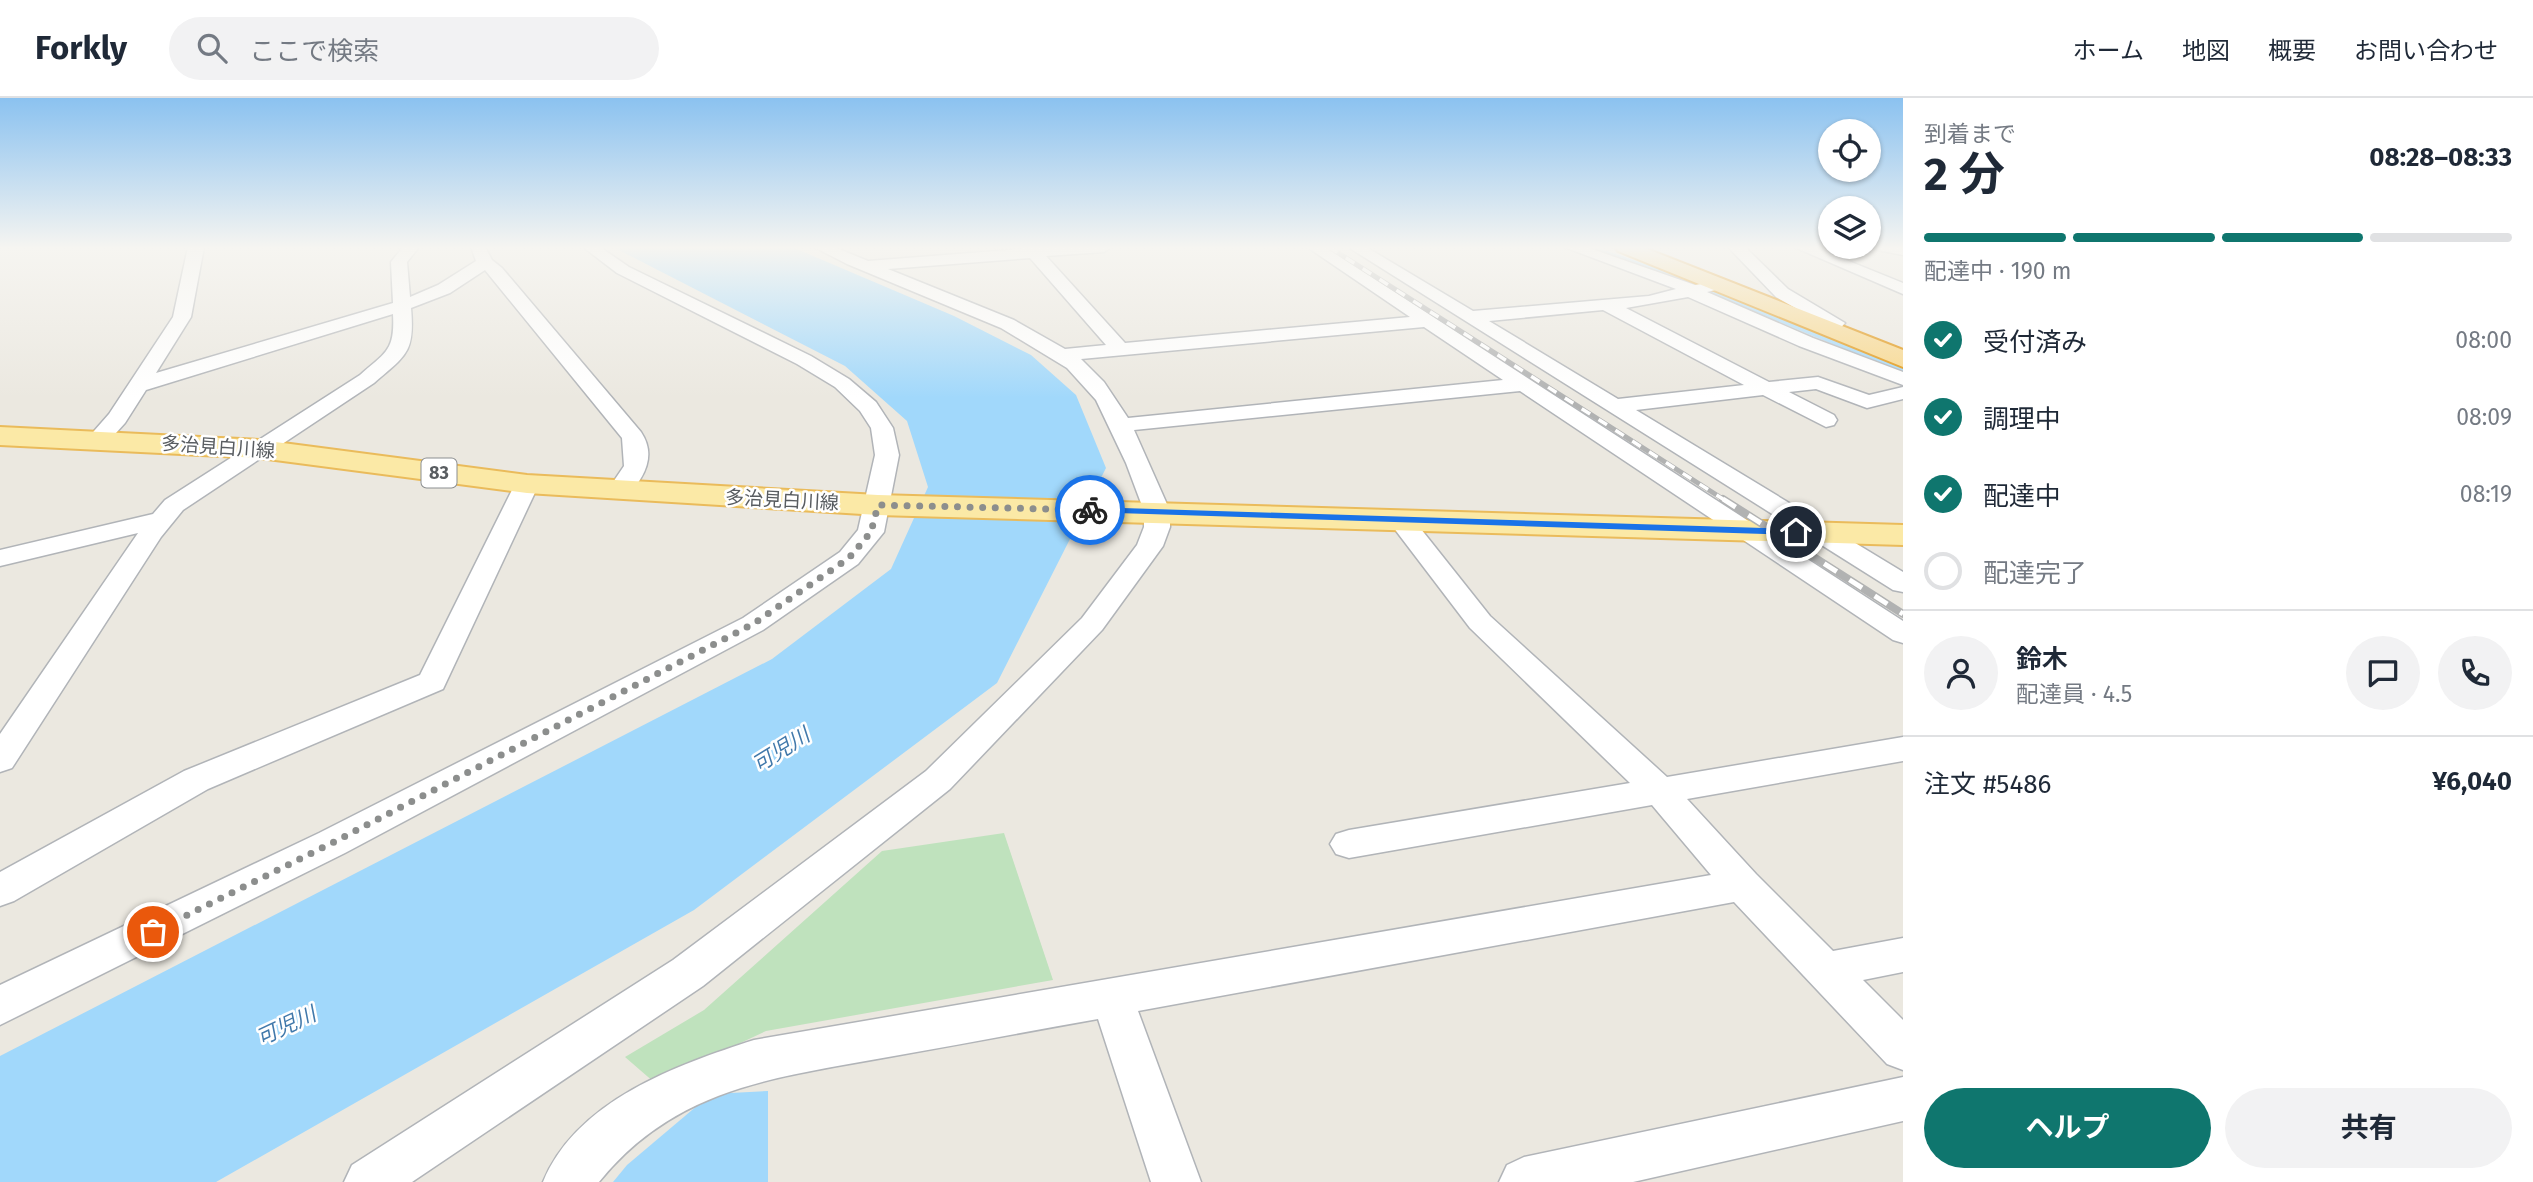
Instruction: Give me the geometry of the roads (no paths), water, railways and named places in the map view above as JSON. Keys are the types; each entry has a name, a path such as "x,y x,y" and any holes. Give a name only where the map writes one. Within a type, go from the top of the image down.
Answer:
{"highway":[{"path":"1752,298 1903,359"}],"main road":[{"name":"多治見白川線","path":"0,436 260,449 527,484 878,505 1157,511 1903,536"}],"street":[{"path":"98,439 139,385 181,317 185,298"},
{"path":"0,760 160,520 193,491 367,379 394,356 404,337 401,298"},
{"path":"139,385 422,298"},
{"path":"518,298 633,437 638,456 637,471 619,491"},
{"path":"0,1006 332,843 753,624 849,558 871,532 878,505 887,455 882,428 867,407 842,383 804,360 678,298"},
{"path":"369,1182 688,973 938,780 1092,624 1150,546 1157,527 1157,511 1121,425 1097,386 1060,355 999,322 941,298"},
{"path":"1074,298 1120,349"},
{"path":"1394,298 1903,634"},
{"path":"1438,298 1903,584"},
{"path":"1470,317 1659,298"},
{"path":"1709,298 1903,379"},
{"path":"1790,298 1836,324 1829,329"},
{"path":"1606,305 1826,420"},
{"path":"1060,355 1430,321"},
{"path":"1869,366 1903,359"},
{"path":"1614,406 1818,383 1867,402 1903,394"},
{"path":"1121,425 1526,384"},
{"path":"0,890 196,780 432,682 527,484"},
{"path":"1400,519 1480,622 1659,790 1742,885 1903,1050"},
{"path":"0,558 160,520"},
{"path":"1349,844 1903,748"},
{"path":"568,1182 609,1135 638,1113 693,1081 754,1060 1742,885"},
{"path":"1825,970 1903,955"},
{"path":"1112,997 1176,1182"},
{"path":"1524,1182 1903,1099"}],"water":[{"name":"可児川","path":"712,298 911,298 1031,355 1076,395 1106,468 997,683 694,910 216,1182 0,1182 0,1056 772,659 891,569 928,487 907,421 845,366"},
{"path":"768,1091 768,1182 613,1182 627,1165 711,1094"}],"waterway":[{"path":"1726,298 1875,359"},
{"path":"1871,358 1903,371"}],"railway":[{"path":"1408,298 1726,501"},
{"path":"1723,499 1903,614"}]}
